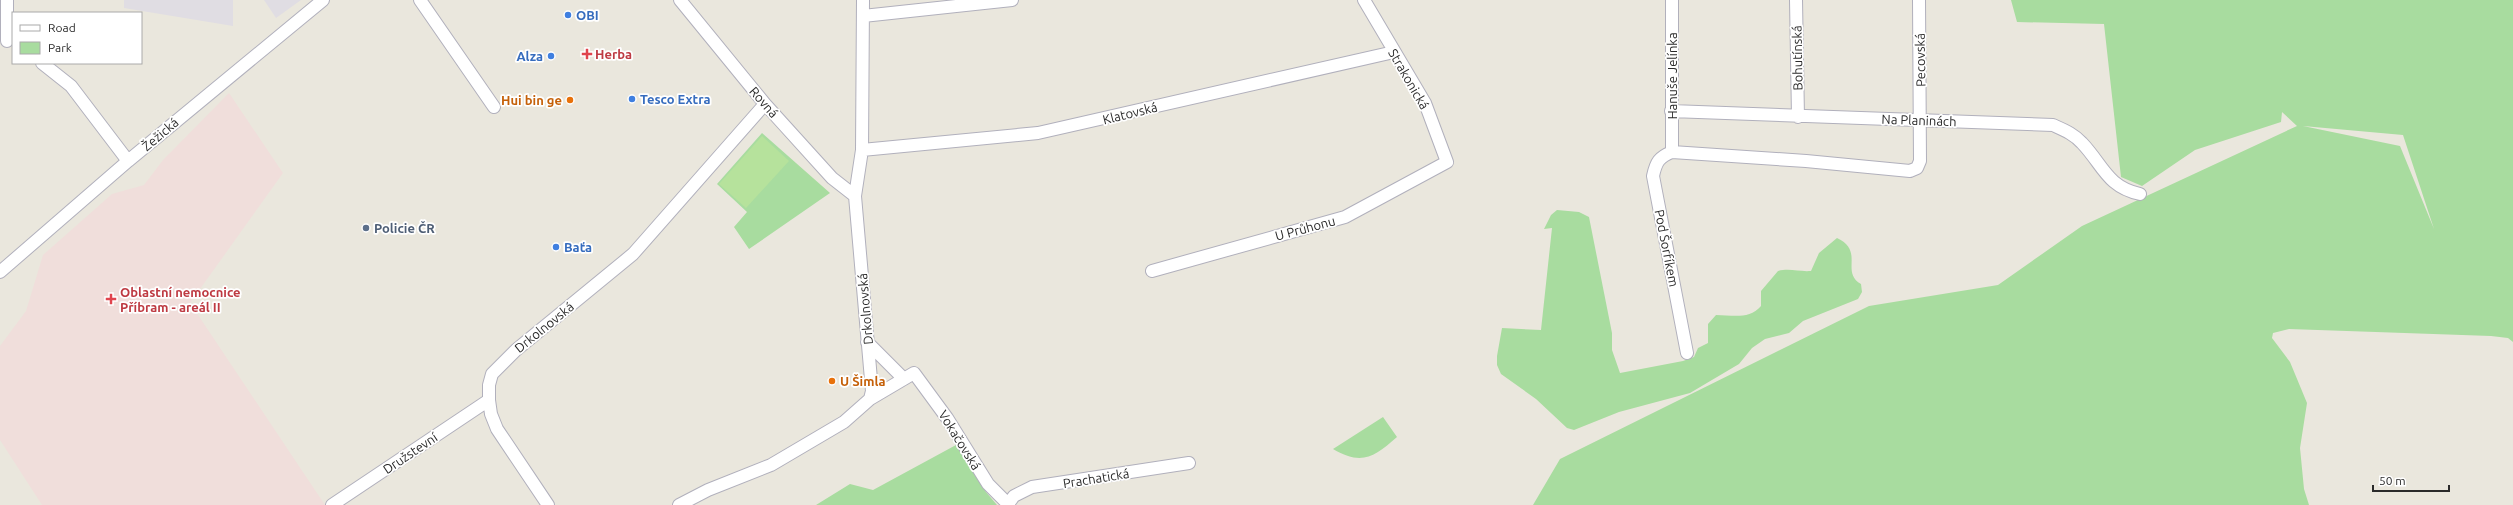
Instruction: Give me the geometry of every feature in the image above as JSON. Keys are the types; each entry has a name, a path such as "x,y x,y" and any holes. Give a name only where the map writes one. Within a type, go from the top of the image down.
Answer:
{"street":[{"path":"7,0 7,41"},
{"name":"Žežická","path":"0,272 128,161 323,0"},
{"path":"420,0 494,107"},
{"name":"Rovná","path":"680,0 765,104 832,178 855,196"},
{"name":"Drkolnovská","path":"863,0 862,150 855,196 867,342 870,399"},
{"path":"863,16 1012,0"},
{"name":"Strakonická","path":"1364,0 1394,52 1412,77 1425,103 1447,162"},
{"name":"Hanuše Jelínka","path":"1672,0 1672,152"},
{"name":"Bohutínská","path":"1796,0 1798,117"},
{"name":"Pecovská","path":"1672,152 1806,161 1910,171 1916,168 1920,161 1919,0"},
{"name":"Klatovská","path":"862,150 1038,134 1394,52"},
{"path":"43,64 71,86 128,161"},
{"name":"Drkolnovská","path":"548,505 497,429 491,414 489,400 489,385 492,374 502,362 633,254 765,104"},
{"name":"Na Planinách","path":"1671,111 1798,117 2053,125 2069,132 2082,143 2107,177 2125,191 2140,194"},
{"name":"Pod Šorfíkem","path":"1672,152 1662,155 1656,163 1653,176 1688,353"},
{"name":"U Průhonu","path":"1152,270 1345,217 1447,162"},
{"name":"Vokačovská","path":"867,342 909,376 946,418 988,484 1009,505"},
{"path":"679,505 708,490 771,465 836,427 855,414 870,399 909,376"},
{"name":"Družstevní","path":"332,505 489,400"},
{"name":"Prachatická","path":"1009,505 1014,496 1032,487 1189,463"}],"shaded area":[{"path":"124,0 233,0 233,26 124,8"},
{"path":"264,0 301,0 276,18"},
{"name":"Oblastní nemocnice Příbram - areál II","path":"229,93 283,173 190,303 325,505 42,505 0,440 0,346 26,311 43,255 112,194 144,185 163,160"}],"green space":[{"path":"2011,0 2513,0 2513,342 2508,338 2491,336 2289,329 2273,333 2272,338 2290,362 2307,403 2300,448 2304,489 2309,505 1533,505 1560,459 1869,306 1998,285 2082,226 2297,126 2282,112 2281,122 2195,150 2142,186 2121,177 2104,24 2017,22","holes":["2303,126 2403,135 2434,229 2400,146"]},
{"path":"762,133 830,193 749,249 734,227 747,212 717,184"},
{"path":"762,136 789,161 746,208 719,184"},
{"path":"1557,210 1579,212 1589,217 1612,333 1612,350 1620,373 1683,361 1694,357 1698,348 1708,343 1708,324 1716,315 1740,316 1756,310 1761,306 1761,291 1778,271 1811,271 1819,253 1837,238 1845,243 1850,249 1852,274 1861,284 1862,292 1858,299 1803,321 1789,333 1765,339 1752,348 1739,364 1690,393 1619,412 1574,430 1567,428 1536,399 1501,374 1497,365 1497,356 1502,328 1541,330 1552,228 1544,229 1551,215"},
{"path":"1383,417 1397,437 1381,450 1367,457 1360,458 1343,454 1333,449"},
{"path":"956,445 986,492 997,505 816,505 850,484 873,490"}],"place":[{"name":"OBI","path":"568,15"},
{"name":"Herba","path":"587,54"},
{"name":"Alza","path":"551,56"},
{"name":"Tesco Extra","path":"632,99"},
{"name":"Hui bin ge","path":"570,100"},
{"name":"Policie ČR","path":"366,228"},
{"name":"Baťa","path":"556,247"},
{"name":"Oblastní nemocnice Příbram - areál II","path":"111,299"},
{"name":"U Šimla","path":"832,381"}]}
